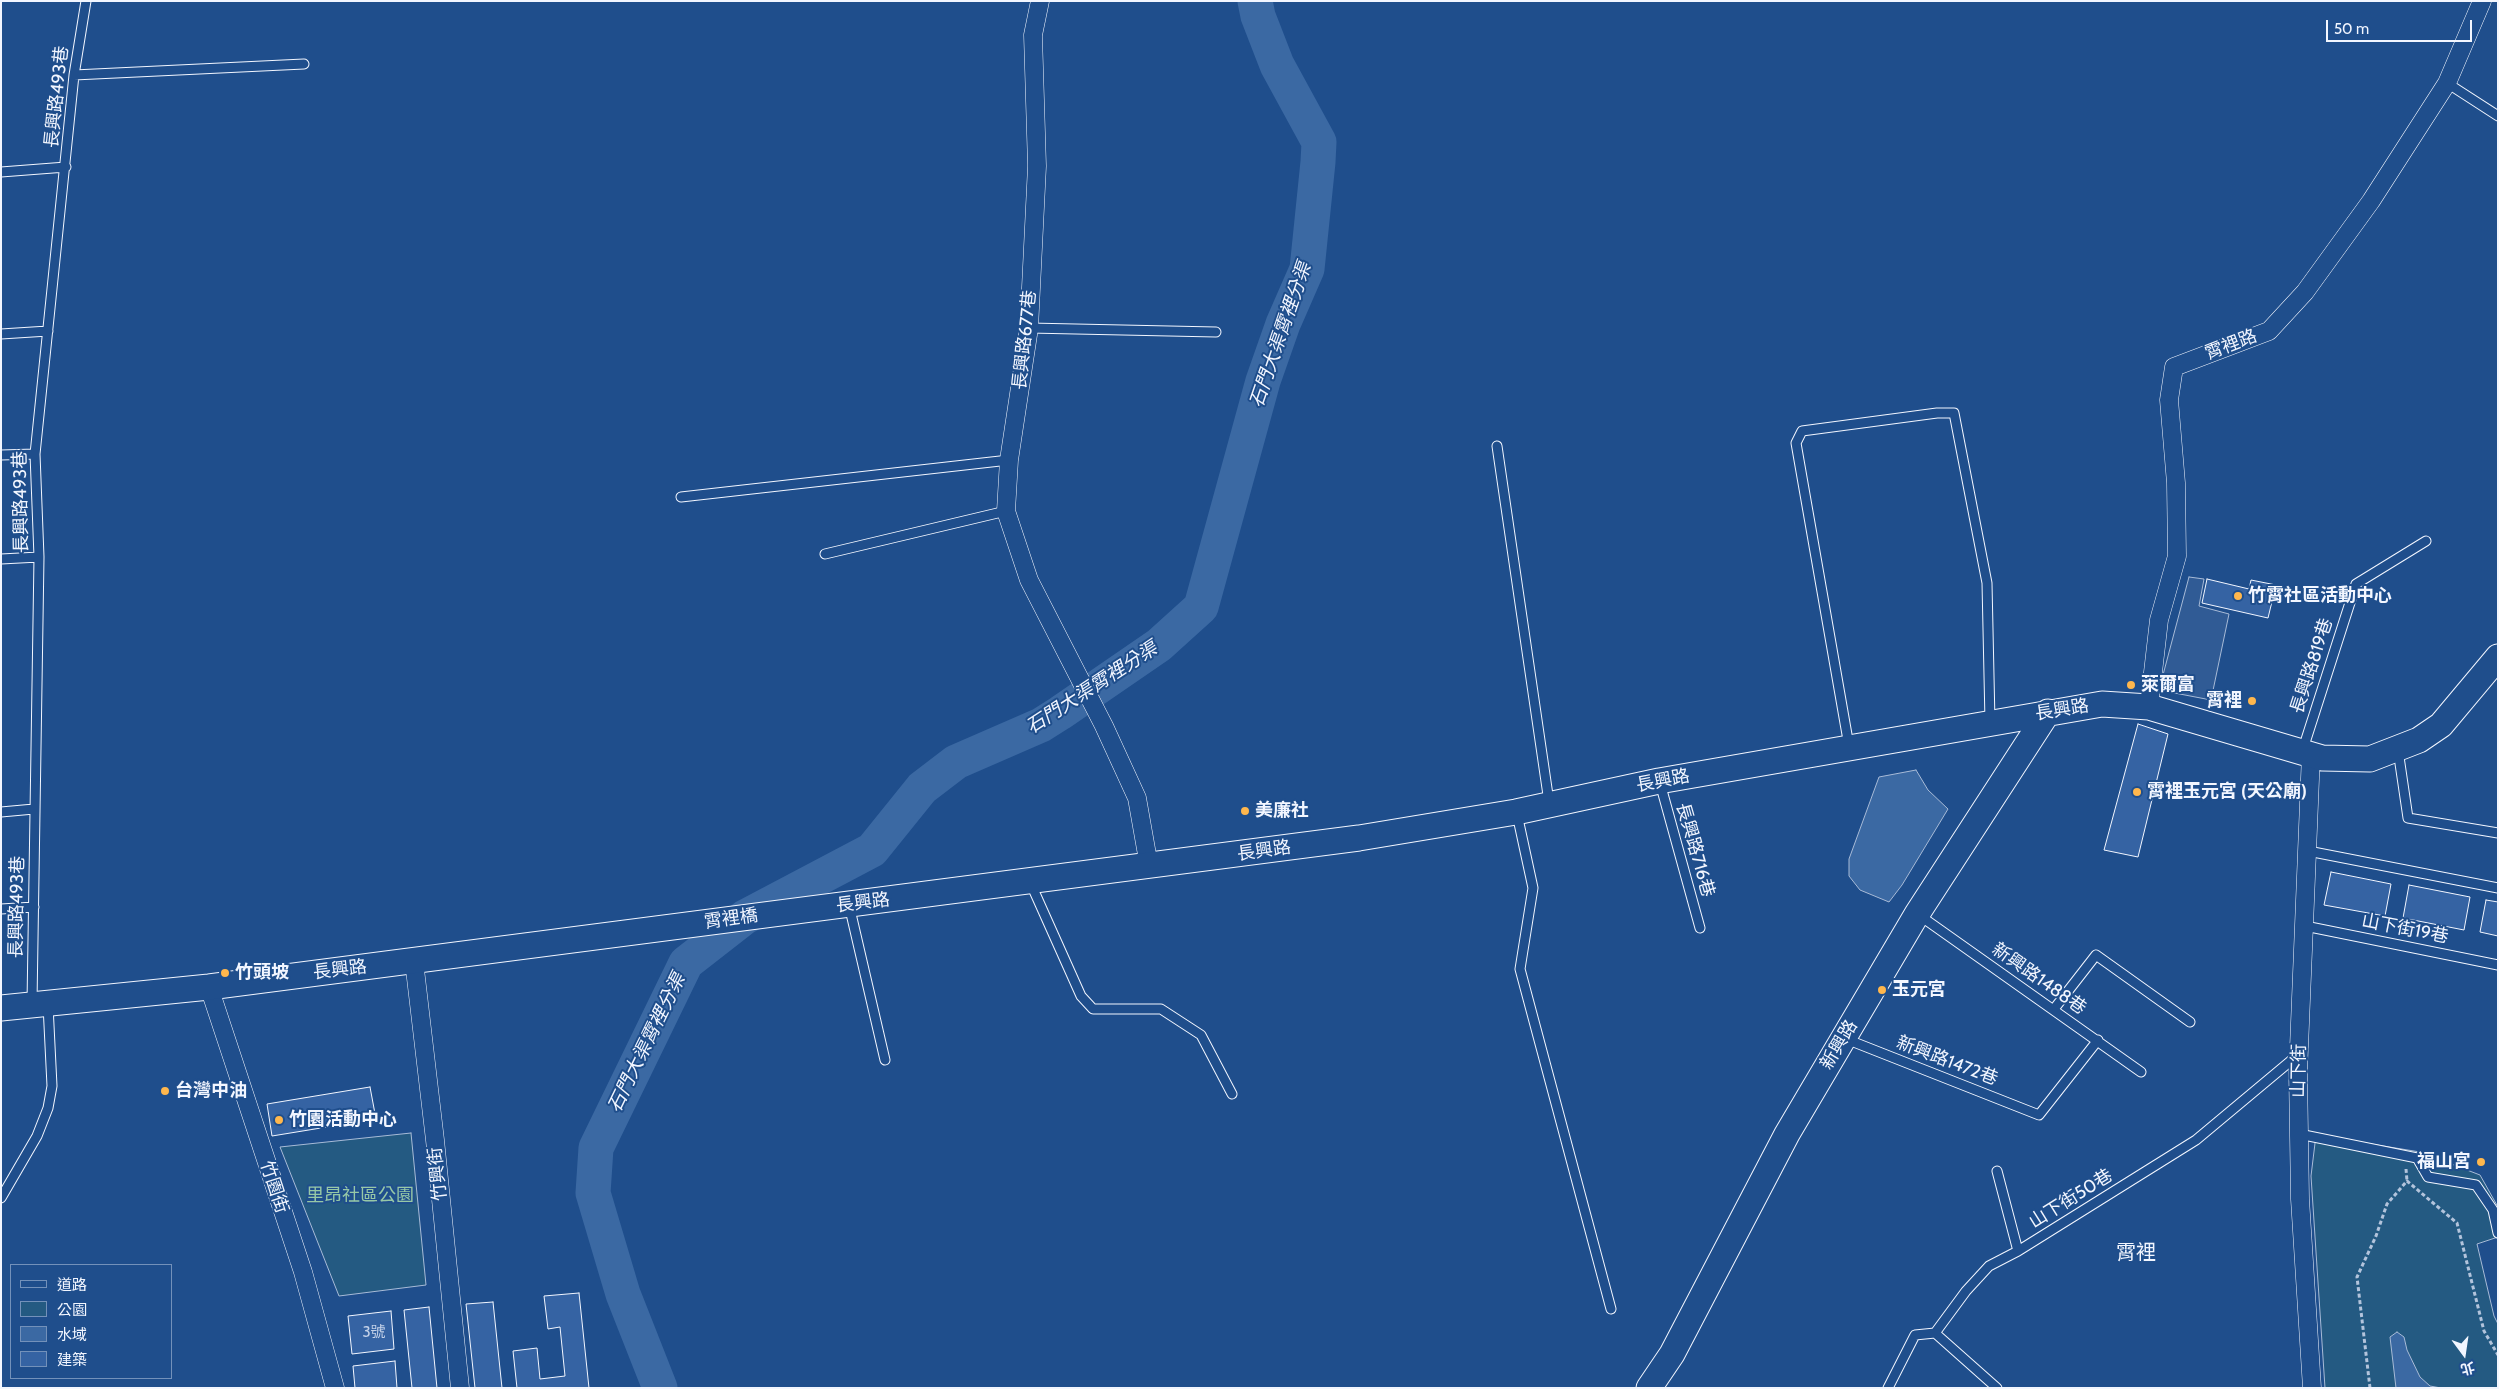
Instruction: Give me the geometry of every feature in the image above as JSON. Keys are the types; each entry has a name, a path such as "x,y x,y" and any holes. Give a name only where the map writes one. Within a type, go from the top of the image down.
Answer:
{"main road":[{"name":"長興路","path":"784,912 1030,882 1358,838 1516,812 1659,781 2102,704 2149,707 2322,758 2370,759 2398,750 2420,740 2440,725 2498,657"},
{"name":"新興路","path":"1649,1388 1672,1354 1782,1142 1843,1038 1917,914 2048,712"},
{"name":"霄裡橋","path":"677,927 784,912"},
{"name":"長興路","path":"1,1008 209,987 677,927"}],"street":[{"name":"長興路677巷","path":"1040,1 1033,35 1037,166 1029,328 1009,460 1006,511 1029,580 1104,726 1137,798 1149,866"},
{"name":"霄裡路","path":"2149,707 2159,620 2177,556 2176,483 2169,400 2174,366 2269,331 2305,292 2371,202 2447,83 2482,1"},
{"name":"山下街","path":"2306,753 2308,851 2299,1054 2299,1134 2300,1199 2312,1388"},
{"name":"竹興街","path":"414,961 435,1140 460,1388"},
{"name":"竹園街","path":"209,987 303,1272 335,1388"}],"lane":[{"name":"長興路493巷","path":"1,1198 36,1136 48,1108 52,1086 40,1005 34,907 39,557 35,454 74,75 86,1"},
{"path":"74,75 304,64"},
{"path":"2447,83 2498,116"},
{"path":"1,172 66,167"},
{"path":"1029,328 1216,332"},
{"path":"1,334 48,332"},
{"path":"1849,748 1796,442 1802,431 1937,413 1954,413 1987,583 1990,722"},
{"path":"1498,446 1550,805"},
{"path":"1,455 35,454"},
{"path":"681,496 1009,460"},
{"path":"825,554 1006,511"},
{"name":"長興路819巷","path":"2306,753 2356,584 2426,541"},
{"path":"1,559 39,557"},
{"path":"2398,750 2408,818 2498,833"},
{"name":"長興路716巷","path":"1659,781 1700,928"},
{"path":"1,812 34,809"},
{"path":"1516,812 1533,888 1520,970 1611,1310"},
{"path":"2308,851 2498,888"},
{"path":"1030,882 1082,996 1093,1009 1161,1008 1201,1035 1232,1094"},
{"path":"849,905 885,1060"},
{"path":"1,909 34,907"},
{"name":"新興路1488巷","path":"1917,914 2141,1072"},
{"name":"山下街19巷","path":"2305,926 2498,965"},
{"path":"2054,1009 2096,955 2190,1022"},
{"name":"新興路1472巷","path":"1843,1038 2039,1115 2098,1040"},
{"name":"山下街50巷","path":"1935,1333 1966,1291 1989,1266 2018,1251 2196,1140 2299,1054"},
{"path":"2299,1134 2417,1158 2428,1177 2476,1186 2493,1210 2498,1233"},
{"path":"1997,1171 2018,1251"},
{"path":"1888,1388 1914,1335 1935,1333 1997,1388"}],"path":[{"path":"2370,1388 2357,1278 2376,1236 2387,1204 2407,1181 2456,1223 2484,1331 2498,1355"}],"green space":[{"name":"里昂社區公園","path":"411,1133 426,1285 339,1296 280,1147"},
{"path":"2316,1135 2420,1152 2480,1175 2498,1207 2498,1237 2477,1244 2494,1316 2498,1324 2498,1388 2325,1388 2311,1176"}],"shaded area":[{"path":"2189,577 2204,579 2199,606 2229,614 2211,700 2159,690"}],"water":[{"path":"1916,770 1928,790 1948,809 1902,885 1889,902 1860,890 1849,876 1849,859 1879,777"},
{"path":"2397,1332 2404,1337 2407,1350 2420,1377 2430,1386 2441,1388 2396,1388 2390,1337"}],"building":[{"name":"竹霄社區活動中心","path":"2207,579 2249,589 2251,580 2276,585 2268,618 2202,603"},
{"name":"霄裡玉元宮 (天公廟)","path":"2138,724 2168,734 2138,857 2104,850"},
{"path":"2331,872 2391,884 2385,916 2324,905"},
{"path":"2409,885 2470,897 2464,930 2403,918"},
{"path":"2486,900 2498,902 2498,936 2480,932"},
{"path":"370,1087 376,1119 272,1136 267,1104"},
{"path":"579,1293 589,1388 517,1388 513,1351 537,1348 540,1379 565,1376 560,1327 548,1329 544,1296"},
{"path":"493,1302 502,1388 475,1388 466,1304"},
{"path":"429,1307 437,1388 412,1388 404,1310"},
{"path":"391,1311 394,1349 352,1354 348,1316"},
{"path":"395,1361 397,1388 355,1388 353,1366"}],"waterway":[{"name":"石門大渠霄裡分渠","path":"660,1388 623,1294 593,1193 596,1148 686,963 745,917 872,850 922,788 956,762 1041,725 1060,713 1159,645 1201,607 1263,381 1283,324 1307,269 1318,162 1319,142 1277,65 1258,16 1255,1"}],"place":[{"name":"竹霄社區活動中心","path":"2238,596"},
{"name":"萊爾富","path":"2131,685"},
{"name":"霄裡","path":"2252,701"},
{"name":"霄裡玉元宮 (天公廟)","path":"2137,792"},
{"name":"美廉社","path":"1245,811"},
{"name":"竹頭坡","path":"225,973"},
{"name":"玉元宮","path":"1882,990"},
{"name":"台灣中油","path":"165,1091"},
{"name":"竹園活動中心","path":"279,1120"},
{"name":"福山宮","path":"2481,1162"}],"district":[{"name":"霄裡","path":"2136,1253"}]}
